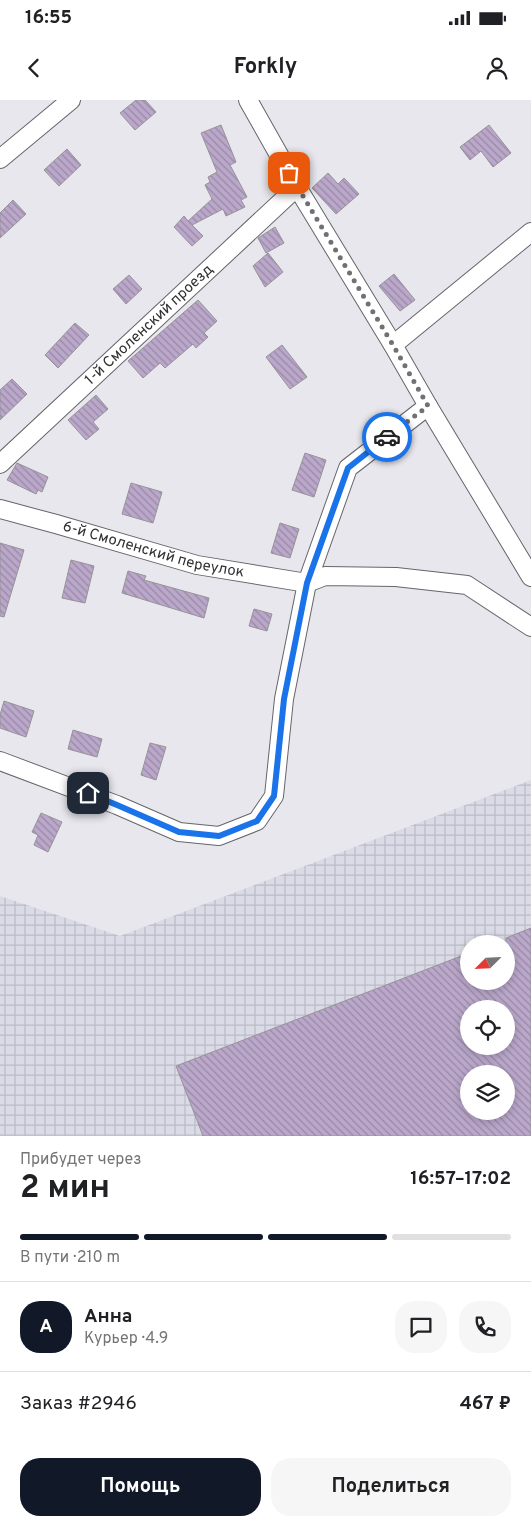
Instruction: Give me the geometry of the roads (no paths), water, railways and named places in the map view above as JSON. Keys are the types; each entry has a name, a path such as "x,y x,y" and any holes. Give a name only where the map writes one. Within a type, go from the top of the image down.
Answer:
{"street":[{"path":"0,159 71,100"},
{"path":"248,100 297,187 531,577"},
{"name":"1-й Смоленский проезд","path":"0,464 297,187"},
{"path":"393,345 531,232"},
{"path":"0,761 117,805 179,832 219,836 257,821 274,796 284,699 307,583 348,468 428,406"},
{"name":"6-й Смоленский переулок","path":"0,509 197,565 307,583"},
{"path":"307,583 325,576 396,577 467,586 531,626"}]}
